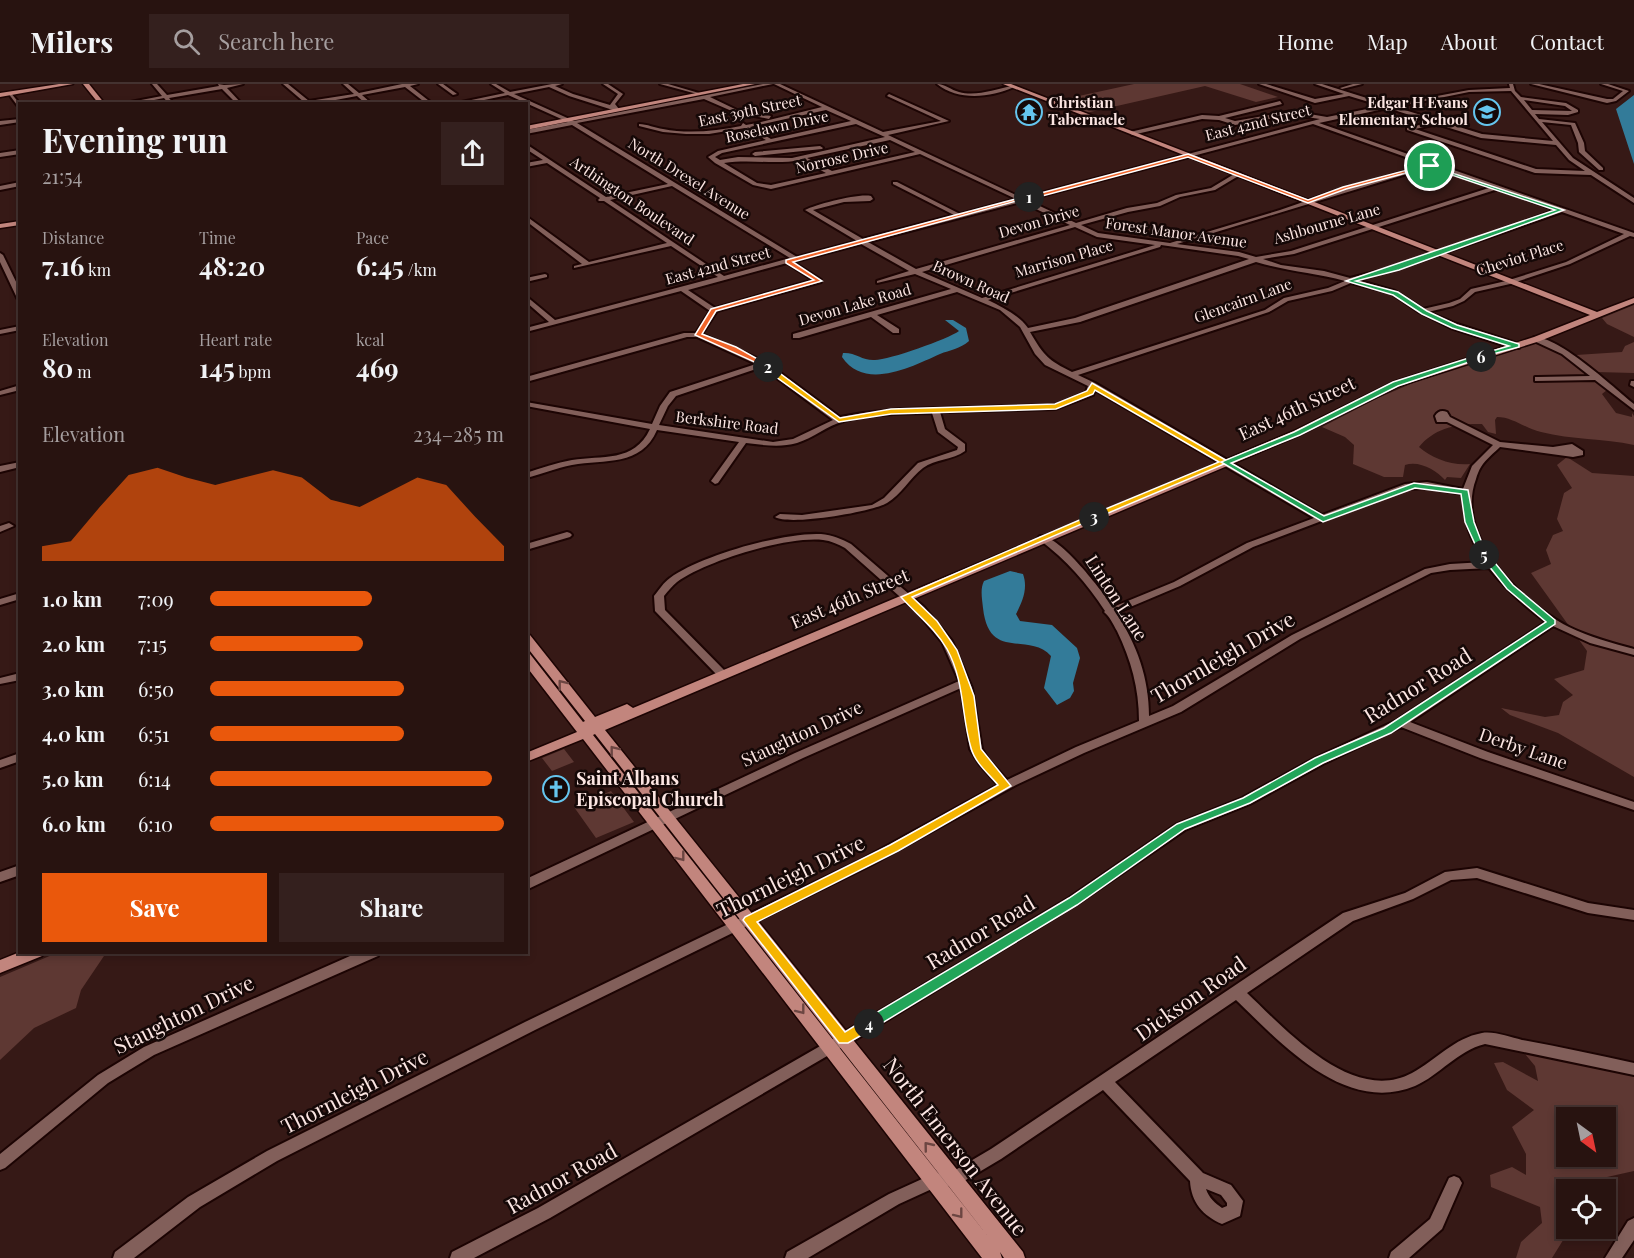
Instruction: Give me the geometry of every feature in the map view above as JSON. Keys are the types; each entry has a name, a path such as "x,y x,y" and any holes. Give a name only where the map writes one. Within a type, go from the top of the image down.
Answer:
{"main road":[{"path":"0,95 69,84"},
{"path":"86,84 100,102"},
{"path":"570,120 614,108 701,95 743,84"},
{"path":"528,129 752,84"},
{"path":"1009,85 1599,315"},
{"path":"0,227 18,223"},
{"name":"East 46th Street","path":"528,748 589,728 711,681 718,676 1043,538 1297,433 1396,384 1537,339 1634,300"},
{"name":"North Emerson Avenue","path":"528,641 589,728 836,1043 954,1179 1016,1258"},
{"name":"North Emerson Avenue","path":"528,659 589,728"},
{"name":"East 46th Street","path":"528,757 589,728"},
{"path":"0,967 32,954"},
{"name":"North Emerson Avenue","path":"836,1043 933,1181 993,1258"}],"street":[{"path":"154,84 170,102"},
{"path":"133,102 241,84"},
{"path":"285,84 307,102"},
{"path":"345,84 368,102"},
{"path":"314,102 416,84"},
{"path":"440,84 455,94"},
{"name":"North Drexel Avenue","path":"494,84 508,93 570,120 792,260 819,281 714,310"},
{"path":"464,102 560,84"},
{"path":"549,85 571,96 614,108 621,94 605,84"},
{"path":"662,84 691,90 737,111 775,118"},
{"path":"701,95 771,84"},
{"name":"Forest Manor Avenue","path":"776,84 1104,237 1239,254 1280,267 1318,272 1396,293 1421,310 1464,330 1516,346"},
{"path":"939,84 951,93 963,96 1009,85"},
{"path":"1261,84 1315,101 1345,92 1360,84"},
{"path":"1317,84 1491,138 1557,143"},
{"path":"1533,84 1609,101 1627,91 1603,84"},
{"path":"405,85 428,102"},
{"path":"691,90 696,85"},
{"path":"221,86 238,102"},
{"path":"1512,87 1575,162 1634,201"},
{"name":"East 42nd Street","path":"528,330 1327,119 1471,91 1512,87"},
{"path":"10,93 18,105"},
{"path":"714,160 802,158 946,121 889,95"},
{"path":"1519,98 1564,105 1576,111 1568,113 1531,112"},
{"path":"1218,118 1280,103"},
{"name":"East 39th Street","path":"641,125 679,134 700,134 826,108"},
{"path":"1132,134 1202,117 1236,123 1292,113 1327,119"},
{"path":"1457,117 1409,129 1533,171 1551,174 1591,173"},
{"path":"0,123 18,120"},
{"path":"1538,120 1573,124 1581,142 1581,151 1601,169"},
{"name":"Roselawn Drive","path":"714,160 717,153 856,122"},
{"path":"1313,123 1430,166 1632,235"},
{"path":"743,125 790,152"},
{"path":"714,160 790,152 886,136"},
{"name":"Arthington Boulevard","path":"528,148 544,161 668,245 723,279"},
{"path":"0,155 18,152"},
{"name":"Norrose Drive","path":"714,160 755,184 769,187 921,152"},
{"name":"Arthington Boulevard","path":"528,153 544,161"},
{"path":"802,158 831,173"},
{"path":"528,165 544,161"},
{"path":"1575,162 1591,162"},
{"name":"Marrison Place","path":"981,300 1164,245 1196,238 1247,222 1258,215 1279,212 1344,188 1430,166"},
{"name":"Devon Drive","path":"879,282 1133,209 1161,204 1182,195 1209,190 1238,174"},
{"path":"895,183 960,216"},
{"path":"0,188 18,184"},
{"path":"602,200 674,184"},
{"name":"Ashbourne Lane","path":"1026,330 1077,320 1258,260 1292,253 1499,188"},
{"name":"Brown Road","path":"859,199 812,207 808,210 916,272 1007,313 1026,330 1041,357 1323,519"},
{"name":"Glencairn Lane","path":"1072,375 1266,311 1292,298 1333,289 1349,281 1396,268 1561,210"},
{"path":"528,220 587,264"},
{"name":"Cheviot Place","path":"1421,310 1451,305 1462,300 1473,290 1513,281 1568,263 1632,235"},
{"path":"576,267 668,245"},
{"name":"Arthington Boulevard","path":"668,245 714,281"},
{"path":"0,255 18,294"},
{"path":"528,280 545,276"},
{"path":"682,289 714,310 698,335"},
{"name":"Devon Lake Road","path":"795,336 957,290"},
{"path":"528,300 554,323"},
{"path":"870,315 896,331"},
{"path":"0,332 18,328"},
{"path":"528,379 687,335 698,335 763,364 839,420"},
{"path":"1537,339 1565,352 1634,408"},
{"path":"528,475 572,462 629,454 645,444 666,401 676,393 763,364"},
{"path":"1538,379 1597,378"},
{"name":"Berkshire Road","path":"528,404 766,444 790,442 839,420 891,411 1056,407 1090,393 1092,386"},
{"path":"0,393 18,388"},
{"path":"780,517 802,518 874,507 886,500 921,465 961,451 962,446 940,429 935,410"},
{"path":"1447,419 1498,444 1553,450"},
{"path":"715,481 744,441"},
{"path":"1498,444 1475,465 1465,492 1472,531 1491,565 1519,595 1552,622 1584,637 1634,652"},
{"path":"0,469 18,464"},
{"path":"1109,612 1177,584 1238,550 1414,485 1465,492"},
{"path":"528,546 567,535"},
{"path":"718,676 662,612 657,602 659,592 668,583 713,560 768,544 812,537 828,538 848,546 906,597 943,636 965,682 976,749 984,762 1006,786"},
{"name":"Linton Lane","path":"1043,538 1081,570 1128,643 1138,668 1144,699 1144,724"},
{"name":"Thornleigh Drive","path":"121,1258 194,1202 272,1156 530,1026 894,848 1006,786 1080,750 1196,700 1296,637 1424,573 1450,567 1491,565"},
{"path":"0,602 18,597"},
{"name":"Radnor Road","path":"458,1258 544,1213 836,1043 1073,901 1181,826 1246,801 1319,761 1401,723 1552,622"},
{"path":"0,681 18,676"},
{"name":"Staughton Drive","path":"528,884 798,754 965,682"},
{"name":"Derby Lane","path":"1401,723 1484,755 1634,806"},
{"path":"0,764 18,758"},
{"path":"0,877 18,871"},
{"name":"Dickson Road","path":"793,1258 860,1217 933,1181 954,1179 996,1155 1106,1083 1348,917 1409,896 1443,877 1458,873 1481,874 1588,908 1634,915"},
{"name":"Staughton Drive","path":"0,1164 103,1079 136,1058 202,1026 368,954"},
{"path":"1238,993 1307,1056 1328,1071 1360,1084 1394,1086 1405,1083 1420,1076 1463,1045 1485,1038 1634,1069"},
{"path":"1106,1083 1198,1178"},
{"path":"1397,1258 1436,1224 1454,1184"},
{"path":"1614,1258 1634,1226"}],"shaded area":[{"path":"1134,84 1240,84 1278,97 1256,102 1205,86 1086,113 1056,101"},
{"path":"1634,305 1634,337 1607,324 1602,318"},
{"path":"1634,342 1634,373 1596,372 1576,355 1622,352 1625,346"},
{"path":"1536,343 1566,355 1607,390 1602,394 1616,413 1632,417 1632,413 1634,416 1634,445 1553,435 1497,417 1495,420 1496,434 1488,432 1482,424 1464,424 1439,431 1419,447 1442,460 1456,464 1470,464 1461,478 1447,477 1445,480 1432,470 1416,464 1405,465 1403,477 1384,477 1353,464 1354,445 1345,437 1322,427 1378,398 1436,373"},
{"path":"1567,457 1592,473 1634,476 1634,777 1558,733 1510,715 1501,708 1545,717 1559,715 1563,702 1573,695 1554,679 1584,670 1587,651 1531,573 1551,564 1546,550 1553,535 1563,531 1557,519 1564,493 1572,488 1557,465"},
{"path":"564,749 574,762 552,771 542,758"},
{"path":"611,791 634,822 596,838 574,807"},
{"path":"54,954 105,954 81,990 76,1008 34,1028 0,1060 0,977"},
{"path":"1521,1049 1634,1073 1634,1171 1598,1179 1556,1179 1556,1239 1564,1239 1552,1258 1516,1258 1521,1242 1542,1223 1540,1207 1491,1187 1490,1175 1512,1167 1526,1175 1526,1154 1512,1127 1534,1110 1507,1090 1494,1063 1503,1062 1538,1081 1535,1066"}],"water":[{"path":"1634,95 1634,164 1616,109"},
{"path":"945,320 953,320 966,328 969,341 959,348 916,365 889,373 863,373 852,367 842,357 843,353 847,353 871,360 892,357 959,331"},
{"path":"1010,571 1023,574 1025,584 1021,604 1016,614 1020,621 1052,625 1077,648 1080,658 1073,683 1074,691 1070,698 1057,705 1044,688 1051,656 1042,649 1001,640 993,635 987,625 982,597 984,581"}],"place":[{"name":"Christian Tabernacle","path":"1029,112"},
{"name":"Edgar H Evans Elementary School","path":"1487,112"},
{"name":"Saint Albans Episcopal Church","path":"556,789"}],"route":[{"path":"1430,166 1344,188 1308,202 1188,155 788,261 819,281 714,310 698,335 756,360 839,420 891,411 1056,407 1090,393 1093,390 1092,386 1225,462 906,597 934,623 952,650 969,696 976,749 984,762 1006,786 894,848 749,920 843,1039 1093,889 1181,826 1246,801 1338,751 1387,730 1552,622 1519,595 1491,565 1472,531 1467,515 1465,492 1421,484 1414,485 1323,519 1225,462 1297,433 1418,375 1516,346 1454,326 1425,313 1396,293 1349,281 1501,233 1561,210 1430,166"}]}
